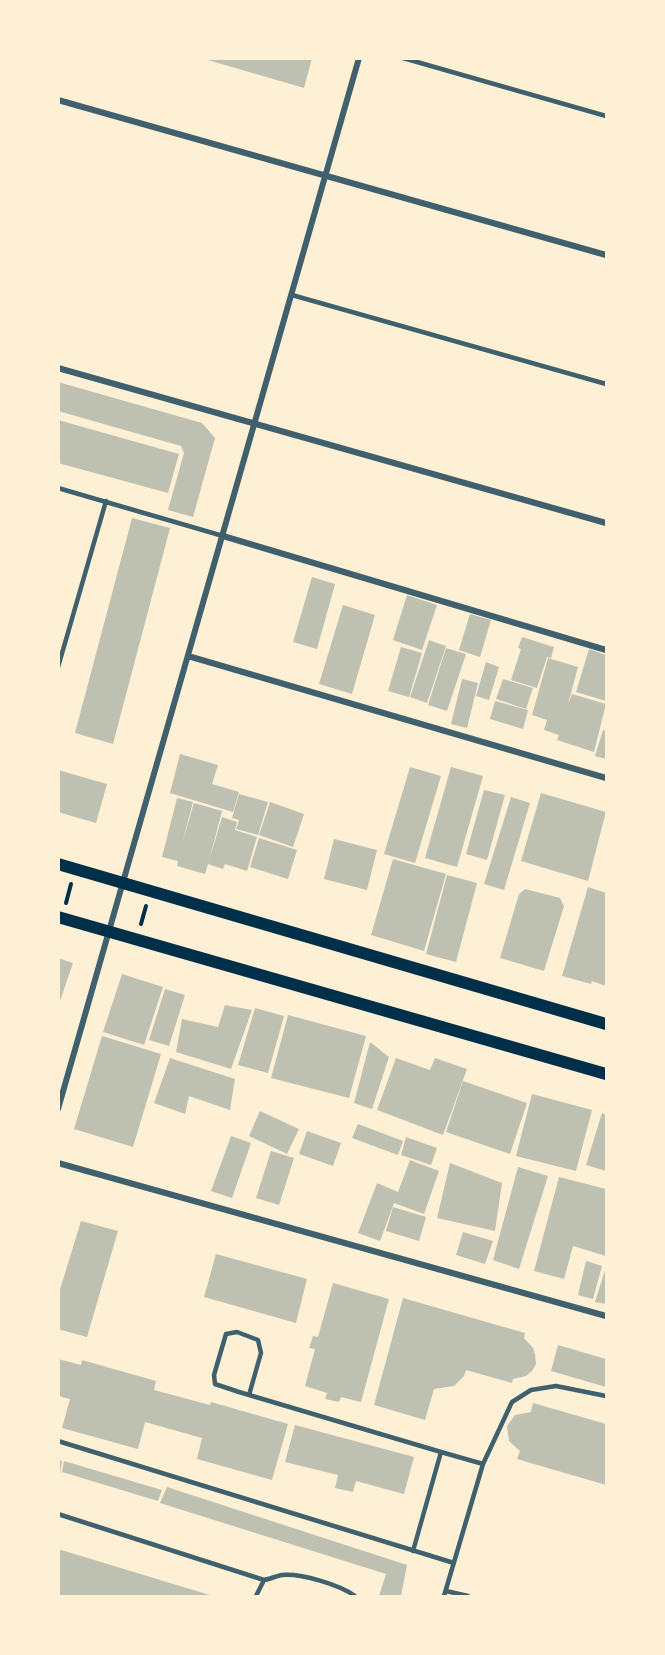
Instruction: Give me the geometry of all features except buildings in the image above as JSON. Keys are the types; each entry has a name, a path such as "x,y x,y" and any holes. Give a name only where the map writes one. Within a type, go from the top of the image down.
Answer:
{"main road":[{"path":"58,864 606,1024"},
{"path":"60,917 606,1074"}],"street":[{"path":"58,1109 359,58"},
{"path":"58,100 606,255"},
{"path":"58,368 606,523"},
{"path":"223,536 606,650"},
{"path":"188,656 606,778"},
{"path":"58,1163 606,1316"}],"lane":[{"path":"403,58 606,116"},
{"path":"292,295 606,384"},
{"path":"58,488 223,536"},
{"path":"58,667 106,501"},
{"path":"249,1395 261,1353 258,1340 237,1332 226,1334 214,1375 215,1384 249,1395 483,1464"},
{"path":"468,1596 445,1594 483,1464 512,1402 531,1390 556,1386 606,1396"},
{"path":"58,1441 454,1563"},
{"path":"413,1551 441,1452"},
{"path":"58,1514 264,1580 284,1575 303,1576 355,1596"},
{"path":"256,1596 264,1580"}],"path":[{"path":"60,917 75,869"},
{"path":"136,939 151,891"}]}
